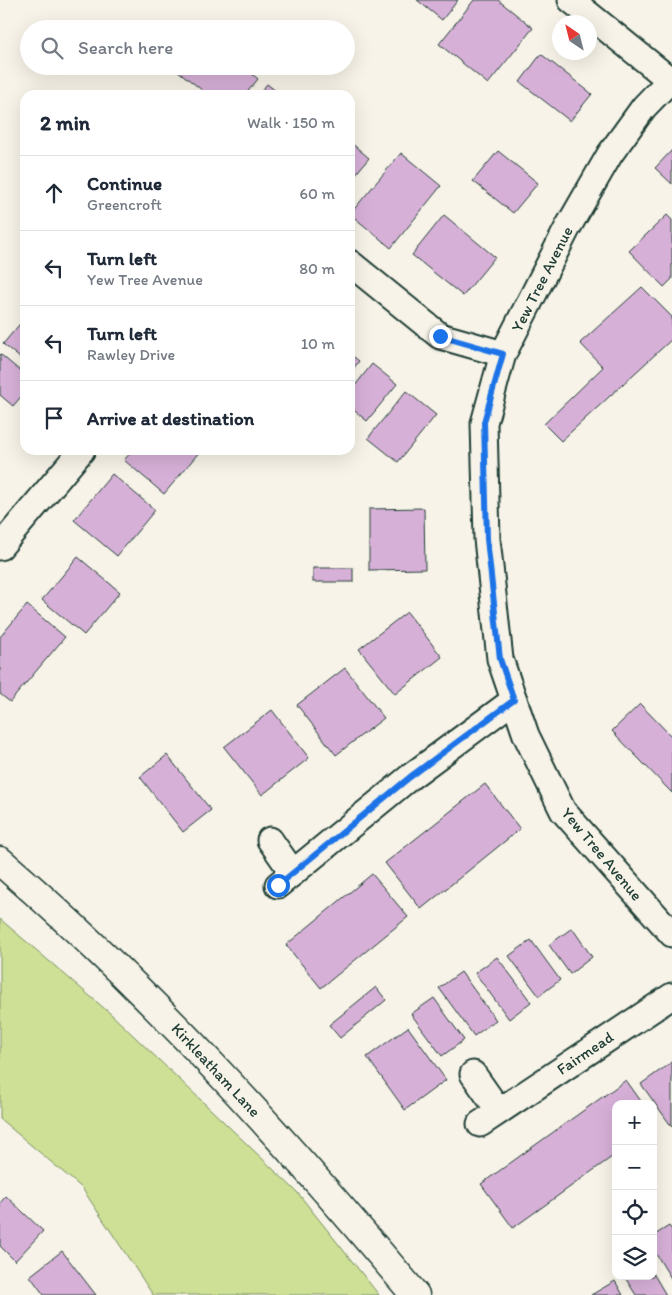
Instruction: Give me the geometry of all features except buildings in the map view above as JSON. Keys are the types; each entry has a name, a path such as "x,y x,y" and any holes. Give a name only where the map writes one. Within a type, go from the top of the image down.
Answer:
{"main road":[{"name":"Kirkleatham Lane","path":"0,861 155,1004 317,1178 415,1295"}],"street":[{"path":"571,0 671,79"},
{"name":"Yew Tree Avenue","path":"671,79 644,107 610,154 568,227 503,354 484,422 487,539 500,659 526,735 563,810 672,934"},
{"path":"355,268 440,336 503,354"},
{"path":"0,547 78,455"},
{"path":"270,840 285,879 410,777 514,700"},
{"name":"Fairmead","path":"473,1074 490,1117 672,996"}],"green space":[{"path":"0,919 112,1015 297,1192 379,1295 153,1295 82,1188 0,1119"}],"route":[{"path":"278,885 410,777 514,700 500,659 487,539 484,422 503,354 440,336"}]}
